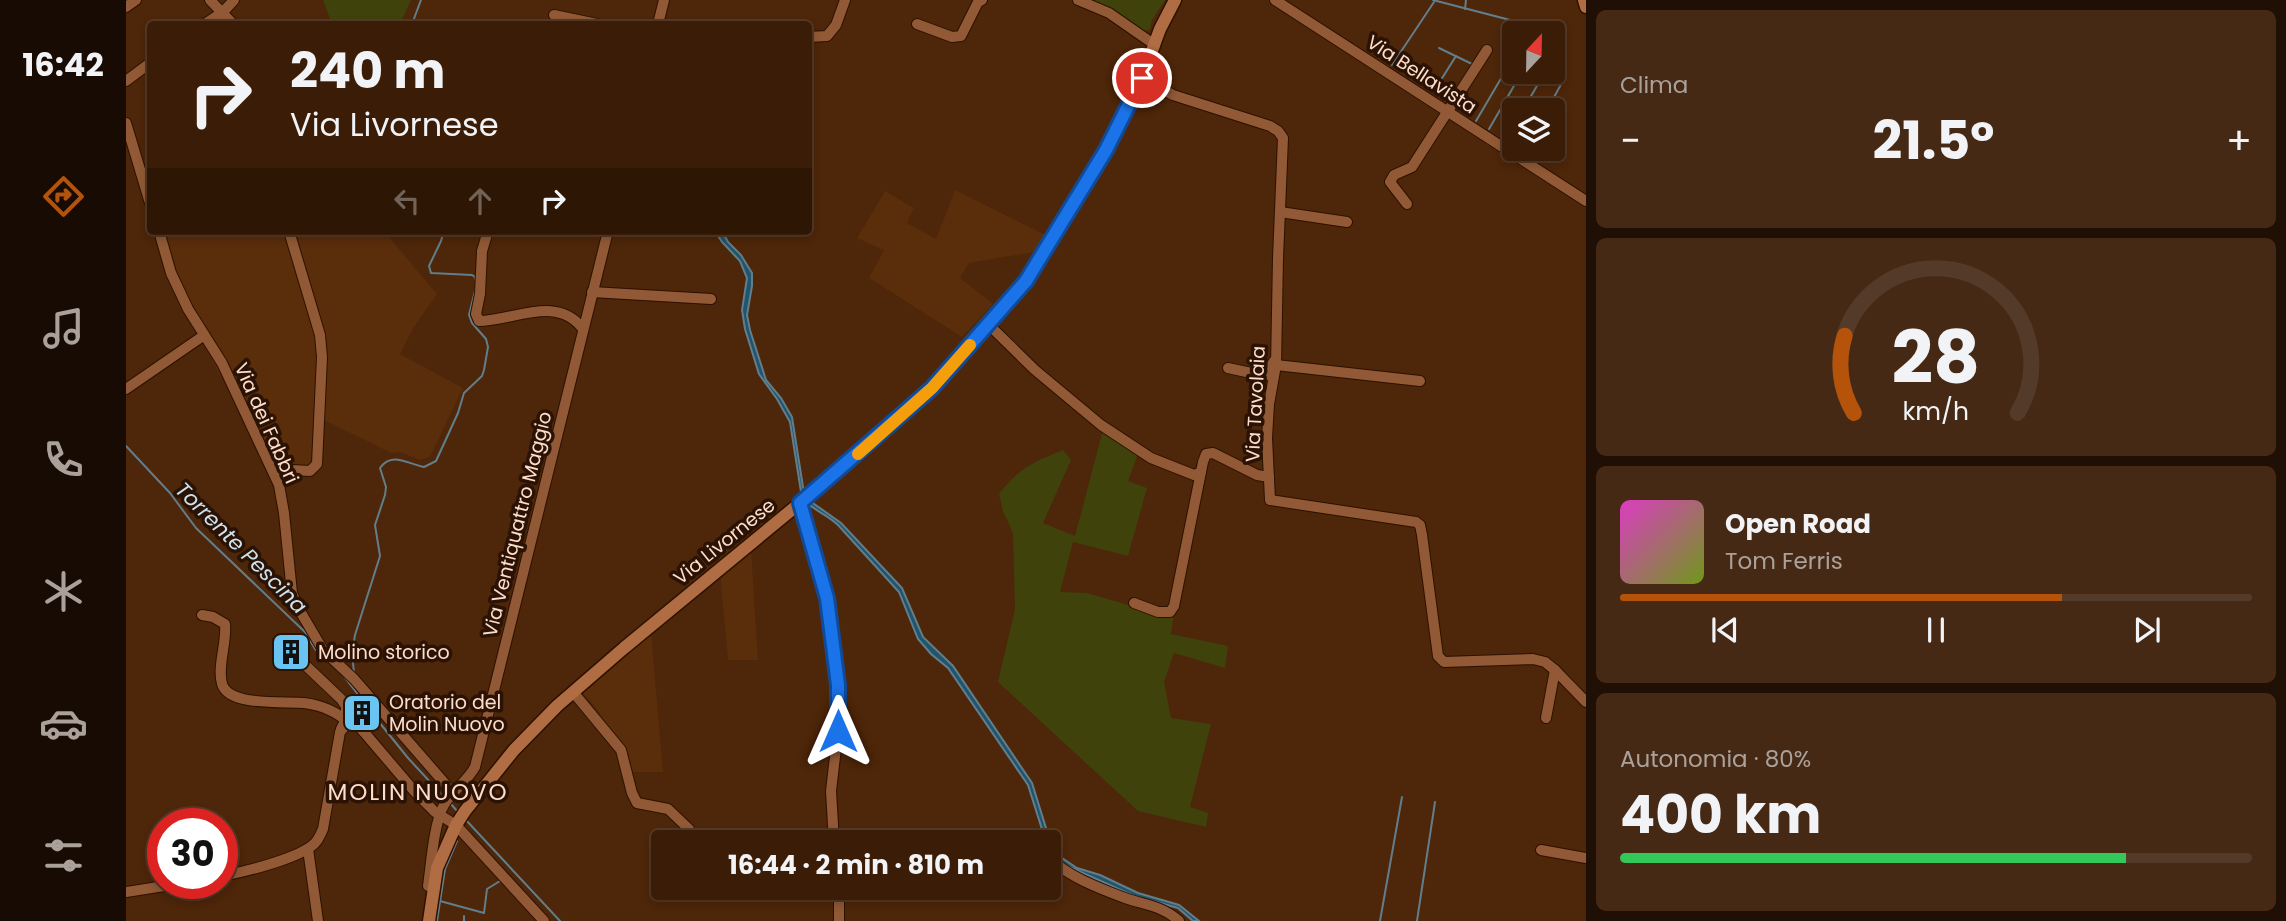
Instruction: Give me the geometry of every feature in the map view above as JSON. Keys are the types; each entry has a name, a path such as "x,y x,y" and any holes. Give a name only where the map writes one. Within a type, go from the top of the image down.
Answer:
{"main road":[{"name":"Via Livornese","path":"429,921 438,868 460,818 513,750 573,692 805,499 932,388 1026,281 1106,150 1142,78 1160,29 1175,0"},
{"path":"1584,0 1586,7"}],"street":[{"path":"126,7 136,0"},
{"path":"210,0 230,21"},
{"path":"210,21 234,0"},
{"path":"659,21 664,0"},
{"path":"812,37 827,36 835,25 845,0"},
{"path":"917,24 951,37 961,36 978,2 982,0"},
{"path":"1078,0 1110,13 1155,45"},
{"name":"Via Bellavista","path":"1275,0 1586,201"},
{"path":"554,15 583,21"},
{"path":"1407,204 1390,182 1394,175 1412,167 1487,50"},
{"path":"126,81 147,65"},
{"name":"Via Tavolaia","path":"1142,78 1174,95 1279,131 1283,141 1276,365 1269,404 1267,438 1270,500 1416,522 1420,525 1438,656 1444,662 1533,659 1545,662 1586,702"},
{"path":"126,123 147,185"},
{"path":"1280,212 1347,222"},
{"name":"Via dei Fabbri","path":"160,235 171,273 203,336 222,363 279,485 292,593 300,611 323,650 354,679 378,715 450,798"},
{"path":"273,469 310,471 317,464 322,357 320,335 290,235"},
{"path":"487,235 482,251 476,314 480,321 548,310 564,313 578,321 583,329"},
{"name":"Via Ventiquattro Maggio","path":"428,886 440,814 450,798 468,780 475,767 607,235"},
{"path":"592,292 711,299"},
{"path":"988,324 1035,370 1101,425 1152,458 1187,473 1194,475 1201,472"},
{"path":"126,389 203,336"},
{"path":"1228,368 1265,376 1276,354"},
{"path":"1276,365 1420,381"},
{"path":"1133,603 1158,612 1170,612 1174,606 1204,457 1210,453 1256,475 1269,477"},
{"path":"805,499 827,598 838,685 838,731 831,791 833,830"},
{"path":"202,615 213,617 225,624 222,680 228,693 249,700 320,706 344,726 362,731 427,804 440,814 460,818 544,921"},
{"path":"238,873 308,849 317,842 323,829 346,706 302,662"},
{"path":"1546,718 1555,670"},
{"path":"573,692 621,750 637,803 668,809 689,829"},
{"path":"362,731 378,715"},
{"path":"308,849 318,921"},
{"path":"1541,850 1586,858"},
{"path":"1061,868 1124,897 1162,908 1180,921"},
{"path":"126,892 147,889"},
{"path":"839,900 839,921"}],"shaded area":[{"path":"323,0 411,0 401,21 331,21"},
{"path":"1094,0 1165,0 1152,20 1150,29 1143,32"},
{"path":"955,190 1046,235 1035,252 969,263 960,278 993,304 962,337 869,278 884,250 857,238 885,191 914,208 907,223 936,239"},
{"path":"155,235 387,235 437,294 414,327 400,354 463,388 430,457 420,460 400,452 391,453 324,420 320,469 269,467 190,321 170,278"},
{"path":"1103,430 1138,454 1128,481 1147,488 1128,556 1073,542 1060,592 1087,593 1173,618 1171,634 1228,646 1225,668 1174,653 1164,682 1171,718 1211,724 1190,807 1208,813 1206,827 1138,811 998,682 1015,609 1013,533 999,494 1027,467 1063,450 1071,460 1043,523 1075,536"},
{"path":"751,549 758,660 728,660 720,573"},
{"path":"651,632 663,772 631,772 626,754 594,705 581,691"}],"water":[{"path":"718,235 724,235 752,273 747,315 750,330 766,380 792,417 803,487 810,501 841,523 902,588 923,637 953,666 1032,783 1047,830 1042,830 1028,785 948,668 918,639 899,592 838,525 802,498 790,422 759,374 745,329 742,310 747,278 740,261"},
{"path":"1061,857 1077,868 1100,875 1138,893 1179,905 1199,921 1193,921 1178,908 1134,896 1063,864"}],"waterway":[{"path":"413,21 421,0"},
{"path":"1433,0 1514,21"},
{"path":"1465,9 1466,0"},
{"path":"1392,65 1434,2"},
{"path":"1439,48 1472,64"},
{"path":"1434,91 1456,56"},
{"path":"1476,121 1502,77"},
{"path":"1489,129 1515,84"},
{"path":"1530,98 1538,84"},
{"path":"1554,98 1561,84"},
{"path":"1456,108 1465,93"},
{"path":"443,235 429,266 431,273 472,275 476,281"},
{"path":"354,673 352,653 355,635 380,556 375,525 386,487 380,468 395,459 424,467 436,461 464,393 482,376 488,347 486,339 472,323 469,315 476,287"},
{"name":"Torrente Pescina","path":"126,446 170,493 196,528 305,632 315,649 342,674 374,715"},
{"name":"Torrente Pescina","path":"379,722 444,797"},
{"path":"1380,921 1402,797"},
{"path":"1417,921 1435,802"},
{"name":"Torrente Pescina","path":"450,803 458,812"},
{"name":"Torrente Pescina","path":"465,819 560,921"},
{"path":"437,921 445,869 457,841"},
{"path":"440,901 484,913 487,889 500,881"},
{"path":"464,916 464,921"}],"slow traffic":[{"path":"858,454 932,388 970,345"}],"place":[{"name":"Molino storico","path":"291,652"},
{"name":"Oratorio del Molin Nuovo","path":"362,713"}],"district":[{"name":"MOLIN NUOVO","path":"418,792"}],"route":[{"path":"838,731 838,685 827,598 800,503 932,388 1026,281 1106,150 1142,78"}]}
